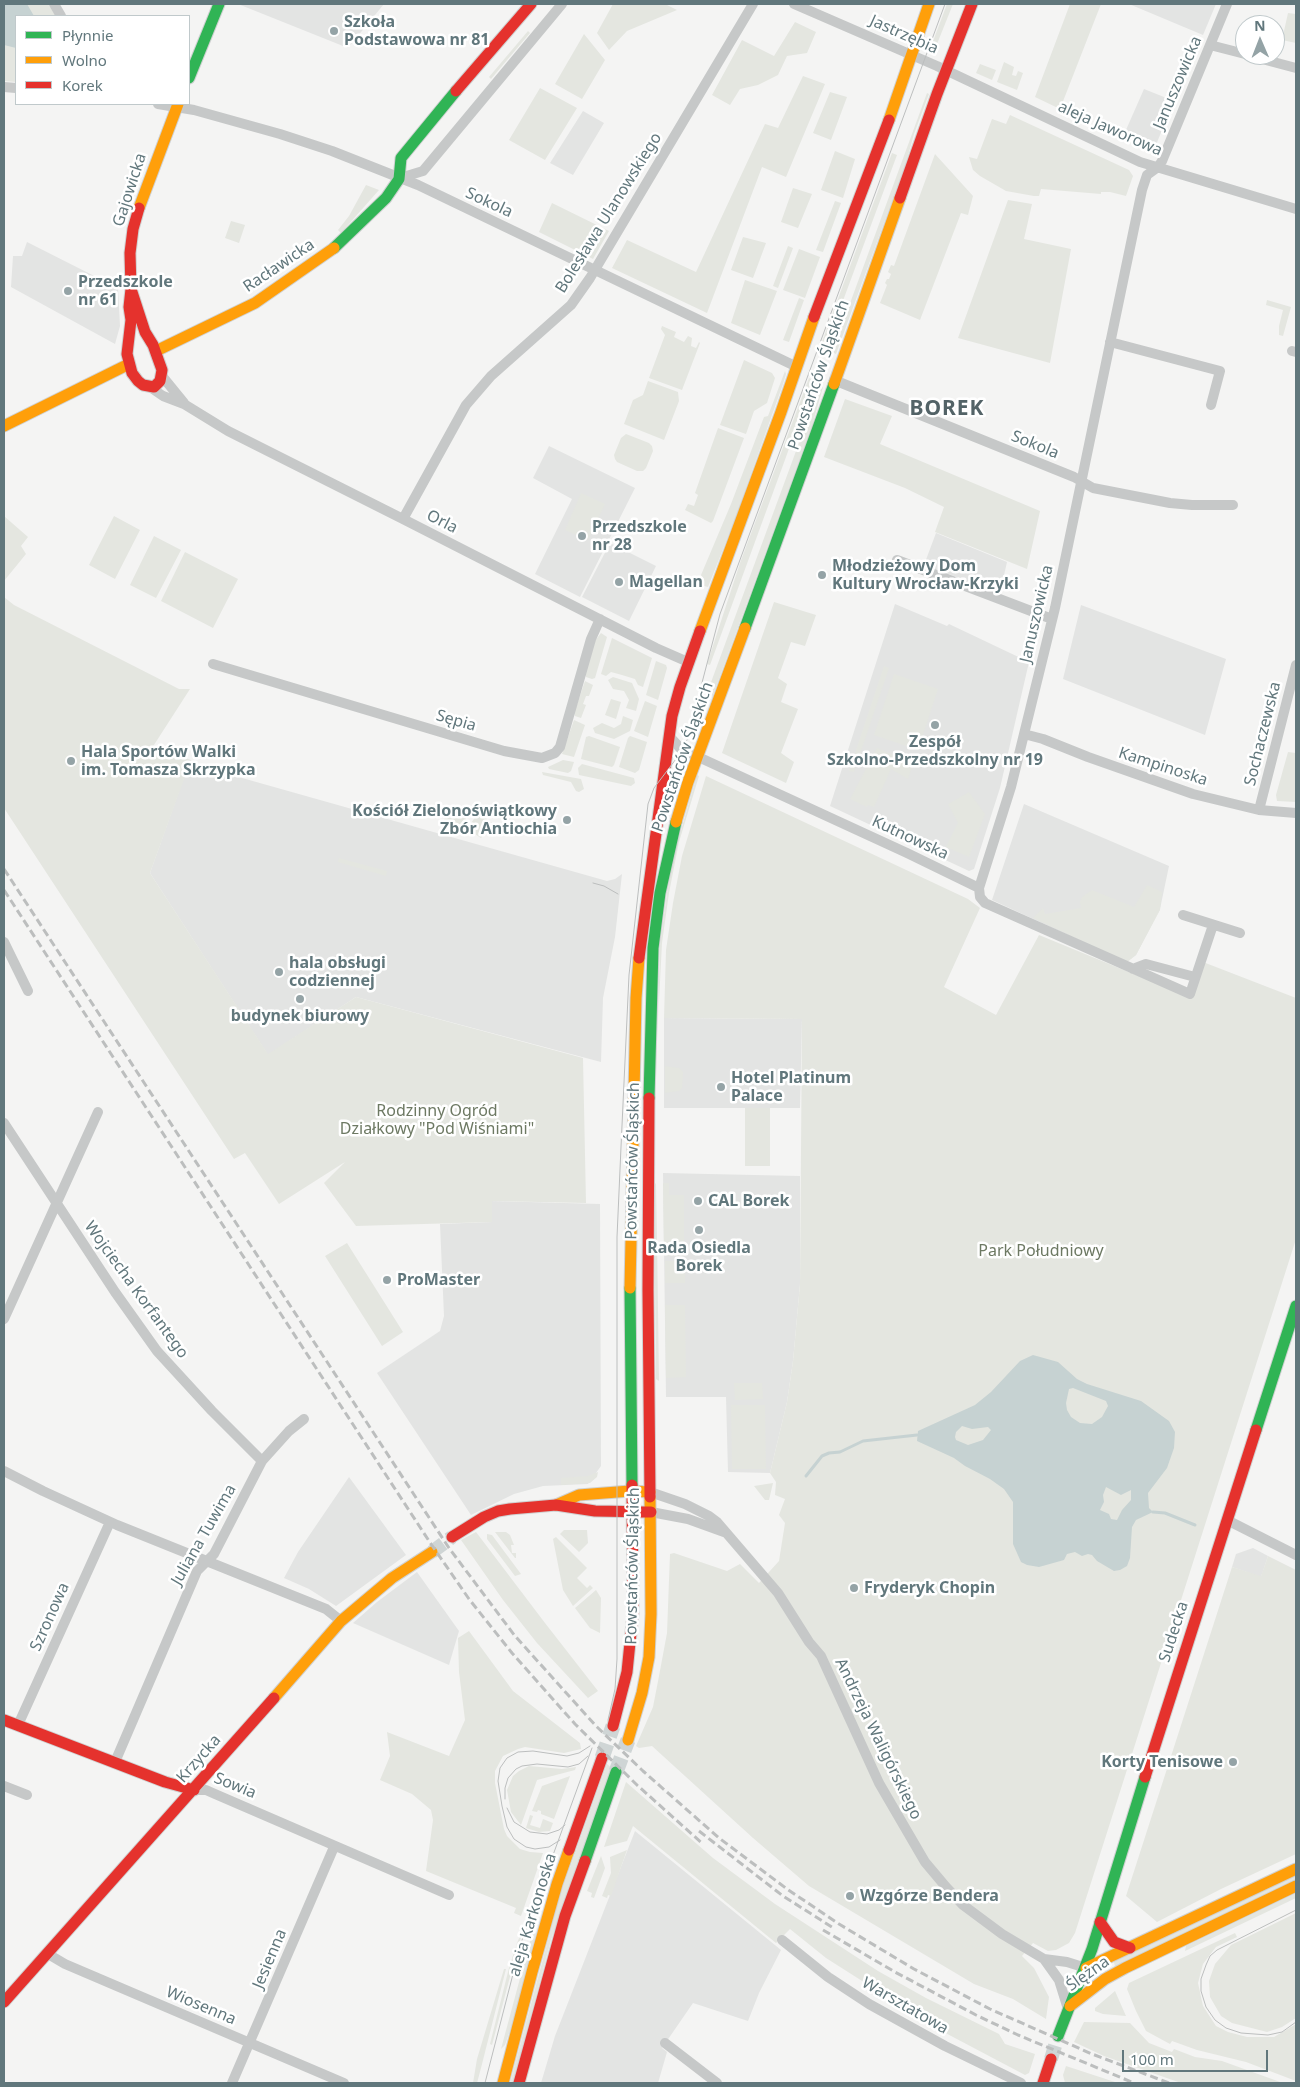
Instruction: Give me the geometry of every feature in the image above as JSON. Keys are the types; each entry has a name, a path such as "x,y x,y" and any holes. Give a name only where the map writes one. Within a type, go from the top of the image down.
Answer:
{"main road":[{"path":"190,76 219,4"},
{"name":"Racławicka","path":"156,351 255,303 328,253 380,204 399,179 401,158 531,4"},
{"name":"Powstańców Śląskich","path":"613,1726 628,1666 633,1613 630,1491 630,1282 636,998 641,936 669,736 680,687 688,662 781,412 795,366 887,126 930,4"},
{"name":"Powstańców Śląskich","path":"628,1740 637,1711 649,1657 651,1614 648,1180 650,1007 653,948 660,893 671,840 682,801 946,70 972,4"},
{"name":"Gajowicka","path":"129,364 127,351 131,289 130,253 133,228 178,105"},
{"name":"Gajowicka","path":"131,289 145,332 156,351 162,376"},
{"path":"129,335 135,331 145,332"},
{"path":"4,426 129,364 138,381 150,387 158,384 162,376"},
{"name":"Sudecka","path":"1086,1968 1296,1306"},
{"path":"556,1505 579,1495 630,1491 650,1492"},
{"path":"452,1537 473,1523 498,1511 556,1505 595,1511 651,1512"},
{"name":"Krzycka","path":"4,2002 194,1790 341,1621 392,1578 432,1552"},
{"name":"Sowia","path":"4,1720 165,1782 194,1790"},
{"name":"aleja Karkonoska","path":"503,2083 557,1884 602,1758"},
{"name":"aleja Karkonoska","path":"519,2083 565,1916 616,1772"},
{"name":"Ślężna","path":"1068,2008 1086,1968 1296,1870"},
{"name":"Ślężna","path":"1068,2008 1105,1979 1125,1968 1296,1886"},
{"path":"1100,1922 1106,1934 1114,1942 1130,1948"},
{"path":"1058,2036 1068,2008"},
{"path":"1043,2083 1051,2059"}],"street":[{"path":"54,4 60,15"},
{"path":"399,179 423,171 562,4"},
{"name":"Bolesława Ulanowskiego","path":"403,518 466,405 491,376 570,305 596,270 752,4"},
{"name":"Jastrzębia","path":"794,4 946,70"},
{"name":"Januszowicka","path":"979,888 1008,798 1052,619 1142,190 1148,175 1158,168 1162,161 1227,4"},
{"path":"1210,45 1235,52"},
{"name":"aleja Jaworowa","path":"946,70 1140,162 1296,209"},
{"name":"Sokola","path":"178,105 298,139 418,185 795,366"},
{"path":"1110,342 1220,371 1211,405"},
{"name":"Orla","path":"162,376 184,404"},
{"name":"Sokola","path":"834,380 1095,488 1170,503 1233,505"},
{"name":"Orla","path":"150,387 163,396 184,404 228,431 403,518 656,648 688,662"},
{"path":"898,560 1052,619"},
{"name":"Sępia","path":"212,664 504,751 542,758 555,753 560,747 591,639 600,619"},
{"name":"Sochaczewska","path":"1259,810 1296,665"},
{"name":"Kampinoska","path":"1024,734 1043,739 1193,794 1259,810 1296,813"},
{"name":"Kutnowska","path":"669,736 681,749 979,888 980,897 985,903 1132,969 1190,994 1195,977 1146,964 1132,969"},
{"path":"1183,915 1240,933"},
{"path":"1195,977 1213,924"},
{"path":"4,942 28,991"},
{"path":"4,1319 98,1112"},
{"name":"Wojciecha Korfantego","path":"4,1123 115,1292 158,1351 212,1411 262,1461"},
{"name":"Juliana Tuwima","path":"115,1762 197,1572 214,1554 262,1461 289,1431 304,1419"},
{"path":"4,1471 110,1522 326,1609 341,1621"},
{"name":"Andrzeja Waligórskiego","path":"650,1492 685,1504 710,1516 778,1592 809,1642 821,1656 879,1783 925,1862 963,1905 1002,1934 1044,1959 1058,1978 1068,2008"},
{"name":"Andrzeja Waligórskiego","path":"651,1512 688,1519 724,1532"},
{"path":"1227,1520 1296,1555"},
{"name":"Szronowa","path":"18,1725 110,1522"},
{"path":"4,1786 27,1795"},
{"name":"Sowia","path":"194,1790 206,1790 449,1895"},
{"name":"Jesienna","path":"232,2083 334,1846"},
{"name":"Warsztatowa","path":"782,1940 828,1977 869,2004 944,2046 1021,2083"},
{"name":"Wiosenna","path":"48,1954 65,1964 344,2083"},
{"name":"Andrzeja Waligórskiego","path":"1044,1959 1068,1962 1086,1968"},
{"path":"665,2043 717,2083"}],"shaded area":[{"path":"4,4 27,4 33,15 15,15 15,48 4,45"},
{"name":"Szkoła Podstawowa nr 81","path":"238,4 384,4 348,48"},
{"path":"1129,4 1216,4 1203,35"},
{"path":"1144,89 1174,101 1153,152 1122,139"},
{"path":"583,111 604,123 573,175 550,163"},
{"name":"Przedszkole nr 61","path":"27,242 118,288 120,326 115,344 11,287 13,256 22,256"},
{"name":"Przedszkole nr 28","path":"549,446 635,488 580,597 535,574 572,499 533,478"},
{"path":"936,533 1007,562 1000,593 924,565"},
{"name":"Magellan","path":"610,543 656,566 629,621 582,597"},
{"name":"Zespół Szkolno-Przedszkolny nr 19","path":"895,604 947,626 949,624 1029,662 1000,788 974,869 969,871 830,806"},
{"path":"1081,605 1226,659 1205,735 1063,679"},
{"path":"189,763 607,881 615,879 622,874 615,937 603,998 601,1062 356,997 268,1055 150,873"},
{"path":"1024,804 1169,866 1160,909 1136,955 1127,962 992,900"},
{"path":"664,1018 802,1019 800,1108 664,1108"},
{"path":"663,1173 800,1176 800,1284 793,1361 787,1402 770,1473 728,1472 726,1397 666,1397"},
{"path":"492,1201 600,1204 601,1466 588,1484 543,1486 514,1494 471,1515 377,1373 440,1331 444,1316 440,1224 492,1222"},
{"path":"1033,1355 1058,1362 1077,1379 1087,1384 1141,1401 1169,1421 1175,1432 1174,1448 1167,1468 1148,1493 1149,1508 1153,1512 1136,1520 1132,1527 1130,1558 1127,1566 1120,1570 1114,1571 1097,1561 1092,1555 1082,1556 1075,1552 1067,1554 1064,1560 1039,1567 1021,1562 1013,1544 1013,1502 1004,1489 954,1458 917,1441 918,1431 975,1405 991,1392 1020,1361","holes":["1073,1388 1106,1401 1108,1406 1102,1417 1092,1424 1080,1423 1071,1417 1066,1403 1069,1389","962,1426 972,1429 988,1427 991,1430 983,1440 968,1445 956,1440 956,1432","1106,1487 1121,1495 1131,1490 1131,1500 1122,1510 1117,1520 1111,1519 1109,1514 1100,1510 1104,1502 1103,1495"]},
{"path":"349,1477 406,1555 336,1606 309,1589 284,1578 298,1552"},
{"path":"1253,1548 1268,1556 1261,1577 1232,1567 1236,1554"},
{"path":"417,1572 459,1631 449,1665 353,1623"},
{"path":"635,1831 781,1950 759,1993 748,2021 693,2003 662,2048 667,2052 658,2083 541,2083 555,2036"}],"green space":[{"path":"4,4 48,4 55,15 15,15 15,82 4,81"},
{"path":"613,4 665,4 677,10 627,31 609,50 597,33"},
{"path":"947,4 953,4 937,44 934,45 932,44"},
{"path":"1070,4 1101,4 1060,109 1035,97"},
{"path":"1288,13 1296,14 1296,43 1285,41 1285,26"},
{"path":"795,22 816,32 807,53 787,56 778,75 758,85 740,89 730,105 712,95 742,40 774,56"},
{"path":"528,31 530,33 491,79 489,77"},
{"path":"584,34 605,60 582,99 555,84"},
{"path":"1004,62 1014,67 1012,75 1016,76 1018,71 1023,73 1017,90 997,82"},
{"path":"980,64 996,70 992,80 976,73"},
{"path":"803,76 825,84 786,177 762,167 707,313 612,268 627,240 696,272 765,124 778,128"},
{"path":"540,88 577,108 545,160 509,140"},
{"path":"830,92 847,97 831,140 813,133"},
{"path":"927,93 929,94 914,134 906,163 836,354 832,352"},
{"path":"1010,115 1129,170 1133,176 1126,196 1110,192 1101,192 1101,194 1041,189 1039,196 1034,196 1006,191 980,176 973,170 969,157 977,159 992,119 1006,124"},
{"path":"835,151 855,159 843,198 821,190"},
{"path":"892,153 897,155 824,352 819,350"},
{"path":"935,154 973,196 968,215 961,213 920,320 880,303 887,285 885,283 891,274 888,272 891,265 894,266"},
{"path":"366,185 379,190 341,233 338,230 349,216"},
{"path":"793,188 812,194 798,228 781,222"},
{"path":"1008,200 1032,204 1024,239 1071,249 1050,363 958,338"},
{"path":"835,201 841,203 823,252 816,250"},
{"path":"552,203 609,231 593,259 539,232"},
{"path":"231,221 245,225 239,243 225,238"},
{"path":"743,237 766,243 753,278 731,270"},
{"path":"788,246 793,248 778,288 773,286"},
{"path":"799,249 820,257 805,298 783,290"},
{"path":"745,280 777,291 760,335 731,323"},
{"path":"799,298 804,300 789,342 783,340"},
{"path":"1267,300 1291,307 1283,336 1279,335 1279,326 1283,310 1266,305"},
{"path":"662,326 676,332 674,337 684,342 688,336 692,338 691,346 696,348 700,343 682,390 649,378 665,335 661,329"},
{"path":"744,360 772,373 775,378 767,403 754,411 746,434 720,425"},
{"path":"785,371 783,384 735,519 708,587 704,586 701,575 731,504 764,417 768,416"},
{"path":"809,378 813,380 786,457 710,665 707,664 740,563"},
{"path":"648,381 678,392 679,401 664,440 624,424 633,400 643,395"},
{"path":"821,383 823,387 812,426 712,698 710,685"},
{"path":"845,399 892,416 880,444 1040,511 1027,569 935,532 944,507 905,488 824,457"},
{"path":"718,428 744,438 711,523 685,510 688,504 694,506 698,495 695,493"},
{"path":"626,434 652,446 653,451 643,471 637,471 617,462 615,459 614,455 621,438"},
{"path":"581,493 605,504 588,540 565,530"},
{"path":"4,516 28,537 21,546 26,554 4,581"},
{"path":"114,516 140,530 115,579 89,565"},
{"path":"154,536 181,550 156,598 130,585"},
{"path":"185,552 238,579 213,628 161,601"},
{"name":"Rodzinny Ogród Działkowy \"Pod Wiśniami\"","path":"4,597 14,605 179,689 190,689 152,748 191,760 150,873 268,1054 356,997 583,1058 586,1203 492,1201 492,1222 356,1226 324,1183 345,1162 279,1204 245,1153 234,1159 4,808"},
{"path":"774,602 816,615 805,646 791,642 778,678 787,684 781,702 798,709 781,753 794,762 786,783 722,753"},
{"path":"601,633 607,637 595,678 592,679 586,677 585,674 594,642"},
{"path":"612,638 652,658 643,687 638,685 635,679 611,672 606,676 601,674"},
{"path":"656,661 666,665 667,668 658,700 646,695"},
{"path":"884,666 889,668 854,772 849,771"},
{"path":"894,674 938,689 918,750 874,735"},
{"path":"613,677 632,683 639,699 636,711 626,708 629,700 624,691 613,689 608,680"},
{"path":"585,681 593,685 589,696 586,696 583,704 586,705 581,718 575,716 574,713"},
{"path":"611,699 621,702 616,719 605,715"},
{"path":"645,701 657,706 648,737 634,731"},
{"path":"623,716 633,720 630,731 614,739 595,733 593,728 602,723 614,728 621,724"},
{"path":"574,720 585,725 574,757 562,754"},
{"path":"589,736 620,747 612,767 581,759 586,737"},
{"path":"630,736 647,742 639,770 635,773 619,767"},
{"path":"877,748 913,763 908,779 891,769 874,807 868,805 867,807 850,799"},
{"path":"1288,752 1296,753 1296,802 1277,801 1276,795"},
{"path":"563,760 574,762 571,771 568,773 549,769 548,767"},
{"path":"582,764 634,778 635,783 631,786 579,775 578,768"},
{"path":"542,772 581,779 584,789 579,792 576,791 571,782 543,775"},
{"path":"697,775 699,776 679,842 669,893 662,943 658,1021 660,945 667,893 675,851"},
{"name":"Park Południowy","path":"706,776 968,899 980,908 944,987 996,1015 1039,935 1192,998 1203,962 1296,998 1296,1239 1075,1933 1069,1943 1056,1950 1048,1951 1033,1943 1022,1956 1034,1968 1049,1997 1046,2019 1013,1999 974,1984 809,1886 652,1746 639,1748 636,1746 653,1707 667,1633 670,1554 674,1553 727,1571 740,1564 759,1583 779,1561 785,1523 779,1515 785,1499 775,1495 776,1482 770,1473 787,1402 800,1284 802,1019 664,1018 666,950 673,903 682,856"},
{"path":"969,792 985,814 969,857 946,847 958,823 948,804"},
{"path":"460,811 465,812 466,820 459,829 454,827 452,823 444,820 447,812 455,814"},
{"path":"478,813 492,823 481,838 467,829"},
{"path":"339,858 387,871 386,876 338,862"},
{"path":"1147,885 1162,892 1160,910 1136,955 1127,962 1033,918 1043,908 1045,914 1081,908 1080,902 1082,897 1092,890 1134,907"},
{"path":"665,1066 679,1068 683,1072 682,1088 679,1091 665,1093"},
{"path":"745,1108 770,1108 770,1166 745,1166"},
{"path":"656,1183 659,1381 656,1379 654,1185"},
{"path":"663,1183 669,1183 669,1195 684,1195 684,1256 664,1256"},
{"name":"ProMaster","path":"347,1243 403,1332 382,1346 325,1256"},
{"path":"665,1261 685,1261 685,1283 665,1283"},
{"path":"665,1305 685,1305 686,1377 666,1378"},
{"path":"734,1383 762,1383 763,1399 735,1400"},
{"path":"731,1405 765,1405 766,1469 732,1469"},
{"path":"598,1472 597,1477 590,1483 561,1485 561,1478 588,1476"},
{"path":"773,1483 769,1500 765,1500 754,1486"},
{"path":"564,1530 587,1530 588,1543 579,1552 560,1534"},
{"path":"476,1532 598,1691 588,1698 537,1643 503,1600 461,1540"},
{"path":"495,1532 506,1532 510,1535 514,1545 511,1545 512,1553 516,1553 516,1558 515,1558"},
{"path":"487,1534 492,1535 521,1574 515,1576 487,1539"},
{"path":"556,1537 587,1568 577,1578 587,1588 590,1585 593,1588 573,1606 563,1590 553,1539"},
{"name":"Korty Tenisowe","path":"1268,1556 1296,1570 1296,1854 1221,1889 1157,1922 1126,1896 1232,1567 1261,1576"},
{"path":"596,1590 601,1598 600,1633 590,1628 575,1608"},
{"path":"469,1631 513,1691 580,1743 581,1749 564,1753 525,1747 518,1749 503,1756 495,1771 495,1783 507,1836 520,1849 543,1853 521,1916 514,1913 516,1908 426,1871 433,1820 431,1810 412,1794 380,1780 390,1756 387,1732 449,1756 465,1720 459,1672 458,1638"},
{"path":"607,1764 612,1768 551,1940 513,2083 510,2083 560,1895"},
{"path":"529,1766 562,1769 576,1767 575,1770 537,1780 521,1825 511,1812 507,1790 513,1776"},
{"path":"570,1776 554,1819 541,1814 541,1811 532,1811 542,1786"},
{"path":"626,1782 713,1858 775,1904 878,1971 926,1998 999,2034 1005,2044 1035,2054 1029,2073 1025,2075 936,2028 826,1958 790,1929 776,1943 633,1826 627,1841 604,1847"},
{"path":"530,1815 533,1816 530,1825 540,1828 543,1819 553,1823 550,1831 539,1832 526,1828"},
{"path":"627,1850 611,1896 608,1895 607,1898 602,1896 611,1873 610,1857"},
{"path":"601,1856 605,1868 594,1898 591,1897 592,1893 587,1891"},
{"path":"1296,1876 1296,1880 1115,1967 1114,1962"},
{"path":"1296,1893 1296,1898 1185,1951 1186,1946"},
{"path":"1296,1913 1296,2018 1282,2027 1267,2032 1232,2023 1221,2016 1210,1997 1209,1981 1215,1964 1231,1945"},
{"path":"524,1927 492,2045 490,2044 509,1968"},
{"path":"533,1930 536,1934 513,2022 505,2045 501,2049"},
{"path":"1235,1933 1237,1937 1216,1947 1203,1964 1198,1983 1203,2006 1216,2026 1228,2032 1247,2037 1274,2037 1296,2024 1296,2081 1246,2062 1197,2050 1172,2041 1170,2044 1146,2031 1136,2011 1127,1989 1129,1983"},
{"path":"504,1969 506,1969 477,2083 473,2083 477,2059"},
{"path":"1115,1991 1126,2016 1103,2014 1095,2011 1095,2008"},
{"path":"1084,2022 1130,2023 1149,2043 1172,2052 1174,2049 1195,2057 1222,2061 1283,2083 1181,2083 1104,2056 1074,2042"},
{"path":"1066,2066 1118,2083 1065,2083 1063,2075"}],"waterway":[{"path":"806,1476 822,1456 829,1453 840,1452 863,1441 917,1435"},
{"path":"1153,1512 1165,1513 1195,1525"}],"tunnel":[{"path":"432,1552 452,1537"},
{"path":"602,1758 613,1726"},
{"path":"616,1772 628,1740"},
{"path":"1051,2059 1058,2036"}],"tram line":[{"path":"608,1720 615,1689 617,1659 617,1237 629,975 648,804 654,788 676,759 687,740 720,614 945,4"},
{"path":"593,883 604,886 618,894"},
{"path":"560,1840 549,1847 535,1849 526,1847 514,1839 507,1827 502,1806 498,1781 500,1768 507,1758 518,1752 533,1751 567,1756 579,1753 590,1746"},
{"path":"485,2083 521,1943 592,1748"},
{"path":"505,1799 505,1788 508,1778 516,1769 522,1766 537,1764 568,1767 579,1764 588,1756"},
{"path":"507,1808 514,1822 530,1832 547,1834 559,1830 565,1825"},
{"path":"1296,1910 1217,1950 1210,1956 1201,1979 1201,1991 1206,2007 1215,2020 1226,2028 1241,2033 1268,2035 1282,2032 1296,2022"}],"railway":[{"path":"4,869 449,1548 515,1636 596,1726 643,1771 719,1838 787,1889 839,1924 914,1969 990,2009 1092,2054 1169,2083"},
{"path":"4,890 431,1544 469,1599 512,1653 575,1724 637,1785 703,1844"},
{"path":"699,1831 783,1896 835,1929"},
{"path":"823,1930 895,1972 976,2015 1018,2035 1134,2083"}],"traffic: fast":[{"path":"190,76 219,4"},
{"path":"334,248 386,198 399,179 401,158 456,91"},
{"path":"745,628 834,384"},
{"path":"649,1098 653,948 660,893 676,822"},
{"path":"630,1288 632,1485"},
{"path":"1256,1430 1296,1306"},
{"path":"585,1861 616,1772"},
{"path":"1058,2036 1092,1949 1145,1777"}],"traffic: slow":[{"path":"889,120 929,4"},
{"path":"139,208 178,105"},
{"path":"834,384 900,198"},
{"path":"156,351 255,303 334,248"},
{"path":"700,631 814,317"},
{"path":"4,426 129,364"},
{"path":"676,822 688,782 745,628"},
{"path":"630,1288 636,998 639,958"},
{"path":"556,1505 579,1495 630,1491 650,1492"},
{"path":"628,1740 642,1693 649,1657 651,1614 650,1497"},
{"path":"274,1698 341,1621 392,1578 432,1552"},
{"path":"503,2083 532,1972 557,1884 569,1850"},
{"path":"1086,1968 1296,1869"},
{"path":"1070,2006 1105,1979 1125,1968 1296,1886"}],"traffic: jam":[{"path":"456,91 531,4"},
{"path":"900,198 972,4"},
{"path":"814,317 889,120"},
{"path":"131,289 145,332 153,345 162,370 160,381 154,387 143,385 138,381 132,373 127,354 131,320 129,307 131,289 130,253 133,229 139,208"},
{"path":"639,958 672,716 700,631"},
{"path":"649,1098 650,1497"},
{"path":"1145,1777 1256,1430"},
{"path":"613,1726 627,1672 633,1613 632,1485"},
{"path":"452,1537 484,1517 498,1511 510,1509 556,1505 595,1511 651,1512"},
{"path":"4,2002 274,1698"},
{"path":"4,1720 165,1782 194,1790"},
{"path":"569,1850 602,1758"},
{"path":"519,2083 565,1916 585,1861"},
{"path":"1100,1922 1114,1942 1130,1948"},
{"path":"1043,2083 1051,2059"}],"place":[{"name":"Szkoła Podstawowa nr 81","path":"334,31"},
{"name":"Przedszkole nr 61","path":"68,291"},
{"name":"Przedszkole nr 28","path":"582,536"},
{"name":"Młodzieżowy Dom Kultury Wrocław-Krzyki","path":"822,575"},
{"name":"Magellan","path":"619,582"},
{"name":"Zespół Szkolno-Przedszkolny nr 19","path":"935,725"},
{"name":"Hala Sportów Walki im. Tomasza Skrzypka","path":"71,761"},
{"name":"Kościół Zielonoświątkowy Zbór Antiochia","path":"567,820"},
{"name":"hala obsługi codziennej","path":"279,972"},
{"name":"budynek biurowy","path":"300,999"},
{"name":"Hotel Platinum Palace","path":"721,1087"},
{"name":"CAL Borek","path":"698,1201"},
{"name":"Rada Osiedla Borek","path":"699,1230"},
{"name":"ProMaster","path":"387,1280"},
{"name":"Fryderyk Chopin","path":"854,1588"},
{"name":"Korty Tenisowe","path":"1233,1762"},
{"name":"Wzgórze Bendera","path":"850,1896"}],"district":[{"name":"BOREK","path":"947,409"}]}
